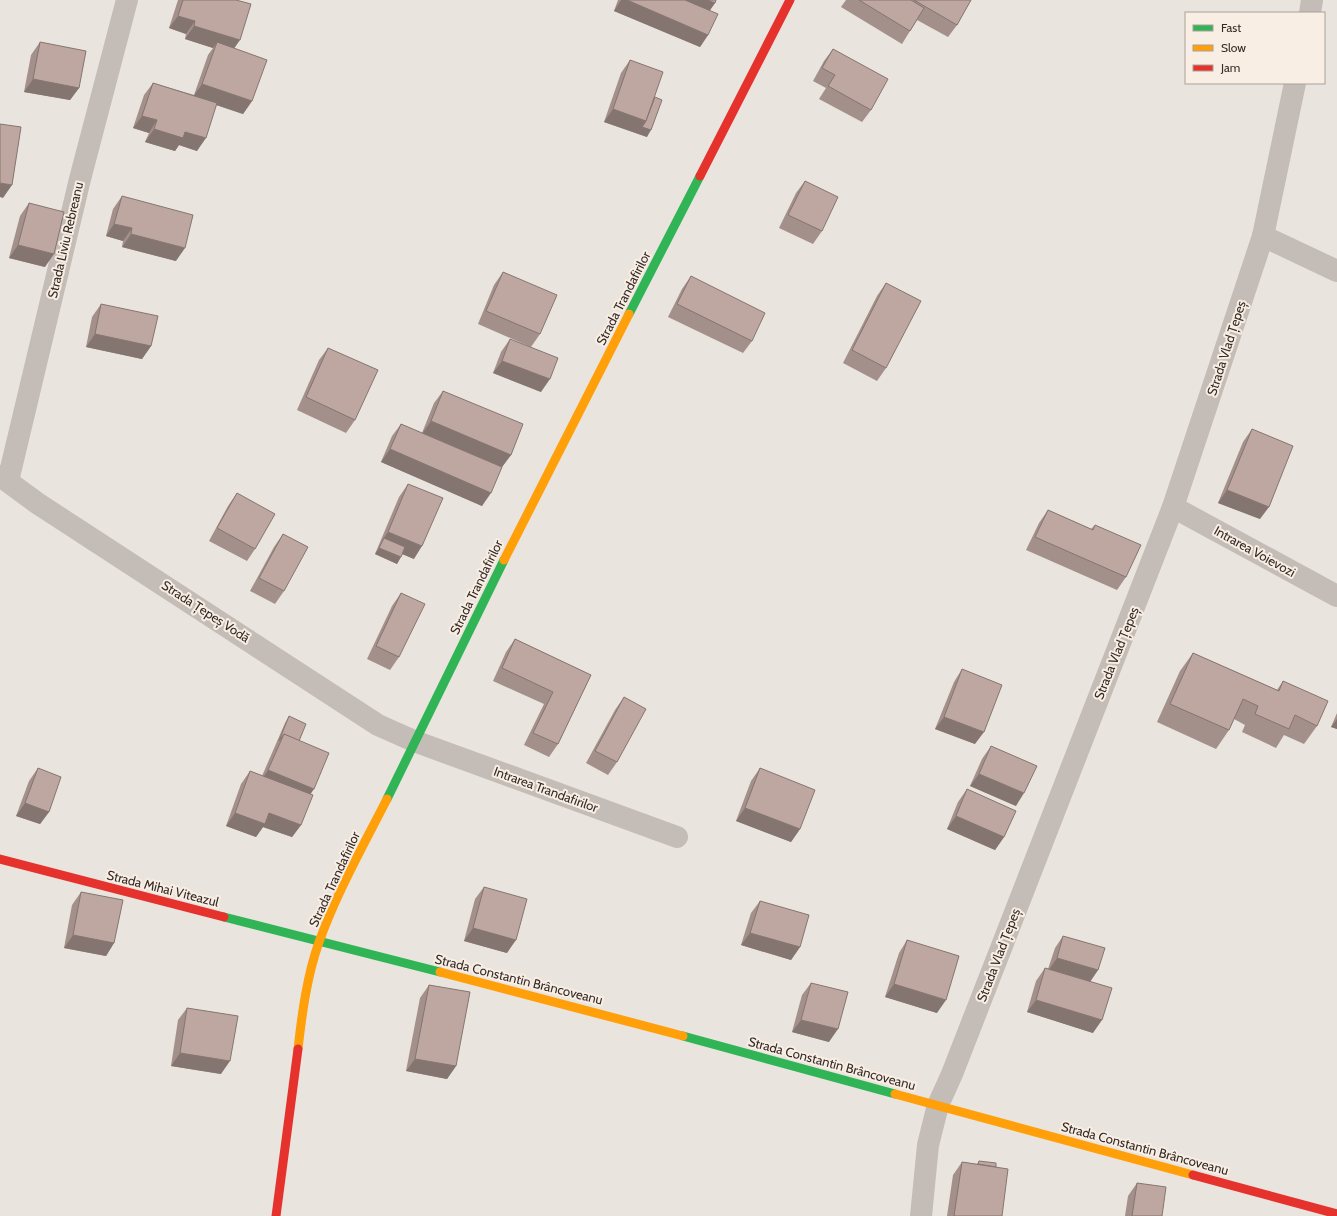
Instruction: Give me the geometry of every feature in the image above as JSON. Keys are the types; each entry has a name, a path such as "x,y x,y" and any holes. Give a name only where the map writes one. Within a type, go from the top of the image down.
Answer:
{"street":[{"name":"Strada Liviu Rebreanu","path":"4,479 127,0"},
{"name":"Strada Trandafirilor","path":"276,1216 308,978 319,942 338,897 526,516 790,0"},
{"path":"1310,12 1312,0"},
{"name":"Strada Vlad Țepeș","path":"921,1216 928,1146 938,1105 955,1067 1173,507 1263,236 1295,84"},
{"path":"1263,236 1337,271"},
{"name":"Strada Țepeș Vodă","path":"4,479 37,503 378,725 414,741"},
{"name":"Intrarea Voievozi","path":"1173,507 1337,596"},
{"name":"Intrarea Trandafirilor","path":"414,741 677,837"},
{"name":"Strada Mihai Viteazul","path":"0,859 319,942"},
{"name":"Strada Constantin Brâncoveanu","path":"319,942 594,1012 1337,1214"}],"building":[{"path":"183,0 236,0 251,4 240,40 194,26 195,21 178,16"},
{"path":"627,0 685,0 718,14 708,35"},
{"path":"707,0 716,0 715,3"},
{"path":"859,0 911,0 924,8 910,31"},
{"path":"914,0 971,0 957,25"},
{"path":"40,42 86,51 79,88 33,79"},
{"path":"217,42 267,60 252,101 202,84"},
{"path":"833,49 888,79 871,110 828,86 835,75 822,68"},
{"path":"630,60 663,72 646,121 613,109"},
{"path":"153,83 217,103 206,138 185,132 183,138 154,129 157,120 142,116"},
{"path":"655,97 662,100 651,130 642,127 646,121"},
{"path":"0,124 21,127 12,185 0,183"},
{"path":"805,181 838,197 822,231 788,215"},
{"path":"122,196 193,215 185,248 131,234 132,228 114,224"},
{"path":"29,203 64,212 54,254 18,245"},
{"path":"503,272 557,295 540,334 486,311"},
{"path":"691,276 765,313 752,341 677,304"},
{"path":"886,283 921,301 886,368 852,350"},
{"path":"101,304 158,316 151,346 95,334"},
{"path":"510,339 558,358 550,379 502,361"},
{"path":"328,348 378,370 355,420 306,397"},
{"path":"443,391 523,424 511,455 431,421"},
{"path":"401,424 502,467 491,493 390,449"},
{"path":"1252,429 1293,446 1269,507 1227,490"},
{"path":"408,484 443,498 422,546 388,532"},
{"path":"237,493 275,514 255,549 217,528"},
{"path":"1048,510 1093,530 1095,525 1141,545 1126,577 1035,537"},
{"path":"283,534 308,547 284,591 259,578"},
{"path":"384,538 405,547 401,557 379,548"},
{"path":"401,593 425,604 399,657 376,646"},
{"path":"515,639 591,675 558,744 533,733 553,692 502,668"},
{"path":"1193,653 1279,691 1283,681 1328,701 1317,726 1295,715 1289,729 1255,714 1258,706 1243,699 1229,730 1170,704"},
{"path":"962,669 1002,685 984,732 944,717"},
{"path":"624,697 646,709 617,762 595,751"},
{"path":"289,716 306,724 299,741 284,734 279,741"},
{"path":"284,734 329,753 314,789 268,770"},
{"path":"991,746 1037,766 1024,793 979,774"},
{"path":"38,768 61,777 49,812 25,803"},
{"path":"760,768 815,790 800,829 745,808"},
{"path":"250,771 313,795 301,825 269,813 265,824 235,813"},
{"path":"967,789 1016,811 1004,837 956,816"},
{"path":"484,887 527,899 516,940 473,928"},
{"path":"81,892 123,900 114,943 73,935"},
{"path":"760,901 809,915 800,947 750,933"},
{"path":"1063,936 1105,948 1098,970 1057,958"},
{"path":"907,940 959,956 946,1000 894,984"},
{"path":"1045,968 1112,988 1102,1020 1036,1000"},
{"path":"811,983 848,992 838,1029 801,1020"},
{"path":"429,985 470,992 456,1066 415,1059"},
{"path":"187,1008 238,1016 230,1061 180,1053"},
{"path":"979,1161 996,1163 996,1167 978,1164"},
{"path":"962,1162 1008,1169 1002,1216 954,1216"},
{"path":"1137,1183 1166,1187 1162,1216 1132,1216"}],"traffic: fast":[{"path":"629,314 700,176"},
{"path":"387,799 504,560"},
{"path":"224,917 440,972"},
{"path":"683,1036 895,1094"}],"traffic: slow":[{"path":"504,560 629,314"},
{"path":"298,1049 308,981 319,942 342,887 387,799"},
{"path":"440,972 683,1036"},
{"path":"895,1094 1193,1175"}],"traffic: jam":[{"path":"700,176 790,0"},
{"path":"0,859 224,917"},
{"path":"276,1216 298,1049"},
{"path":"1193,1175 1337,1214"}]}
